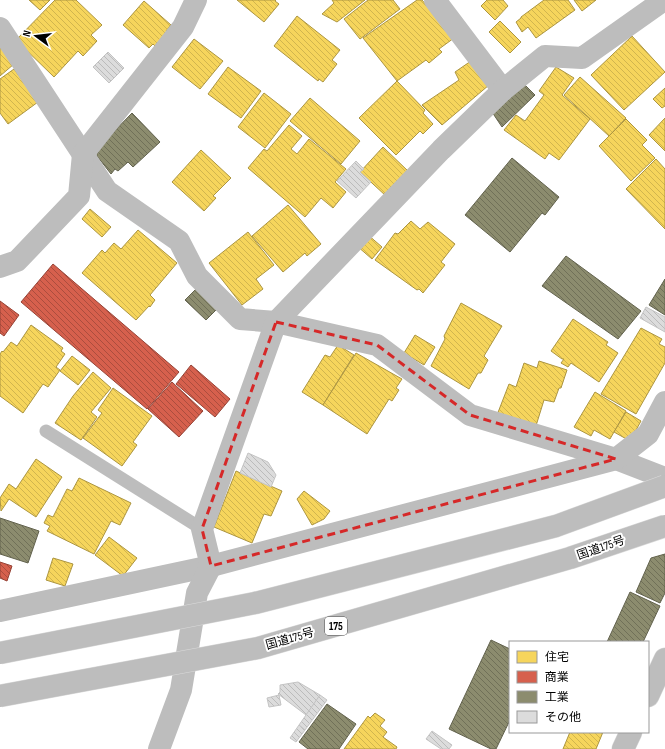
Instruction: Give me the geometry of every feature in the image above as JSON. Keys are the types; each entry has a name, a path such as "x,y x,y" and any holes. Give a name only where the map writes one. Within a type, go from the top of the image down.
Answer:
{"main road":[{"path":"0,267 17,261 80,196 84,154 183,27 196,0"},
{"path":"435,0 503,90"},
{"path":"159,749 181,690 197,593 211,566 202,529 276,322 442,150 503,90 545,56 582,58 664,0"},
{"path":"0,28 107,191 179,241 197,276 240,319 276,322 377,345 470,415 616,459 665,478"},
{"path":"0,611 211,566 616,459 648,434 665,402"},
{"path":"0,653 255,603 556,526 665,486"},
{"name":"国道175号","path":"0,696 258,648 570,558 665,526"},
{"path":"649,694 665,659"},
{"path":"623,749 631,733"}],"lane":[{"path":"46,431 202,529"}],"highlighted area":[{"path":"276,322 377,345 470,415 616,459 211,566 202,529"}],"building: 住宅":[{"path":"29,0 50,0 40,10"},
{"path":"55,0 76,0 102,25 91,35 97,41 83,56 78,51 54,77 16,40"},
{"path":"237,0 276,0 275,1 279,4 264,22"},
{"path":"332,0 365,0 337,22 322,14 334,3"},
{"path":"368,0 393,0 400,9 360,39 344,19"},
{"path":"417,0 422,0 454,38 439,49 442,52 429,63 426,60 397,81 363,38"},
{"path":"487,0 503,0 508,6 495,20 481,6"},
{"path":"544,0 568,0 575,10 536,38 528,27 522,32 516,22"},
{"path":"574,0 596,0 582,11"},
{"path":"144,1 171,25 155,46 153,44 149,48 123,25"},
{"path":"297,16 340,50 332,60 337,64 323,82 319,79 318,81 274,46"},
{"path":"500,21 521,42 510,53 489,32"},
{"path":"632,36 665,72 624,110 591,75"},
{"path":"194,39 223,61 200,89 172,67"},
{"path":"0,46 14,64 0,76"},
{"path":"471,61 489,85 442,125 422,105 459,80 455,72"},
{"path":"228,67 261,91 241,118 208,94"},
{"path":"556,67 574,78 562,95 590,119 559,160 549,153 545,159 504,130 516,115 525,121 544,95 539,91"},
{"path":"14,69 38,102 8,124 0,113 0,79"},
{"path":"580,77 626,118 609,136 564,95"},
{"path":"397,81 425,110 423,113 433,124 423,134 420,131 396,155 359,118"},
{"path":"665,88 665,106 662,108 653,99"},
{"path":"264,93 291,114 265,148 238,127"},
{"path":"310,98 360,141 341,164 290,121"},
{"path":"665,118 665,151 649,135"},
{"path":"626,119 647,140 642,145 655,158 631,181 599,146"},
{"path":"289,125 302,136 291,149 297,154 309,139 346,169 335,182 346,192 333,208 321,198 305,217 248,168 264,149 267,151"},
{"path":"383,147 408,171 386,196 360,172"},
{"path":"201,150 231,178 213,196 216,198 204,211 172,182"},
{"path":"656,159 665,169 665,229 626,189"},
{"path":"288,205 321,244 307,256 305,253 283,272 252,236"},
{"path":"90,209 111,227 102,237 82,219"},
{"path":"411,221 420,229 428,222 455,244 441,262 445,265 423,293 375,260 395,233 398,234"},
{"path":"138,230 177,263 150,295 155,300 150,307 149,306 136,320 82,273 102,250 105,253 114,243 121,249"},
{"path":"248,232 274,265 256,279 263,289 242,305 209,263"},
{"path":"367,234 382,247 372,259 357,246"},
{"path":"461,303 502,326 484,356 488,360 481,373 478,373 469,389 431,366"},
{"path":"573,319 608,342 606,345 618,353 599,382 571,363 568,367 561,363 564,359 551,351"},
{"path":"31,325 63,348 61,351 65,354 56,367 60,370 48,387 43,384 23,413 0,396 0,354 11,342 17,346"},
{"path":"641,328 662,339 659,344 665,347 665,363 636,414 601,394"},
{"path":"415,335 435,347 424,365 404,353"},
{"path":"338,345 354,355 323,405 302,392 325,355 330,357"},
{"path":"356,353 402,379 396,388 399,390 392,401 389,399 367,434 323,405"},
{"path":"72,356 90,370 78,385 60,371"},
{"path":"539,361 567,370 561,388 559,388 554,402 544,400 535,429 497,415 509,384 516,387 524,363 537,368"},
{"path":"93,372 111,388 91,412 97,417 81,440 55,423 73,396"},
{"path":"113,388 152,416 133,442 137,445 122,466 83,438 102,413 98,410"},
{"path":"595,392 626,411 610,439 594,430 591,436 574,427"},
{"path":"626,412 641,421 630,441 614,432"},
{"path":"36,459 62,477 36,517 9,499 1,511 0,498 9,484 16,489"},
{"path":"236,471 282,491 271,516 264,514 252,543 214,527"},
{"path":"79,478 131,503 120,525 111,521 94,554 47,531 50,526 44,523 48,515 53,517 67,489 72,491"},
{"path":"304,491 330,511 324,519 312,525 297,499"},
{"path":"109,537 137,558 123,576 95,555"},
{"path":"53,558 73,564 65,586 46,580"},
{"path":"375,713 385,720 380,726 387,732 383,737 397,747 396,749 344,749 368,716 370,718"},
{"path":"570,733 603,733 596,749 563,749"}],"building: 商業":[{"path":"53,264 179,372 147,409 21,302"},
{"path":"0,301 19,315 4,336 0,333"},
{"path":"191,365 230,399 215,417 176,384"},
{"path":"172,382 203,411 179,437 148,409"},
{"path":"0,562 12,566 7,581 0,578"}],"building: 工業":[{"path":"523,83 535,95 502,127 492,112"},
{"path":"132,113 160,142 133,167 128,162 118,171 115,169 111,174 97,156 97,149"},
{"path":"512,158 559,197 545,215 542,213 510,252 465,215"},
{"path":"566,256 641,311 618,339 542,286"},
{"path":"665,279 665,315 649,305"},
{"path":"197,288 217,309 206,320 185,300"},
{"path":"0,518 39,531 28,563 0,554"},
{"path":"665,554 665,593 660,603 636,592 651,558"},
{"path":"630,592 660,606 643,641 607,641"},
{"path":"491,640 509,649 509,722 496,749 491,749 449,729"},
{"path":"327,704 356,724 339,749 308,749 299,742"}],"building: その他":[{"path":"108,52 124,68 109,83 93,67"},
{"path":"356,161 364,169 360,172 371,182 356,198 337,181"},
{"path":"646,307 665,317 665,332 640,318"},
{"path":"248,453 268,462 276,475 271,487 240,473"},
{"path":"298,682 320,695 306,715 278,694 280,692 280,685"},
{"path":"279,695 281,705 269,707 267,698"},
{"path":"320,695 327,700 305,730 299,725"},
{"path":"299,725 305,730 296,742 290,738"},
{"path":"432,731 452,745 449,749 441,749 426,739"}]}
